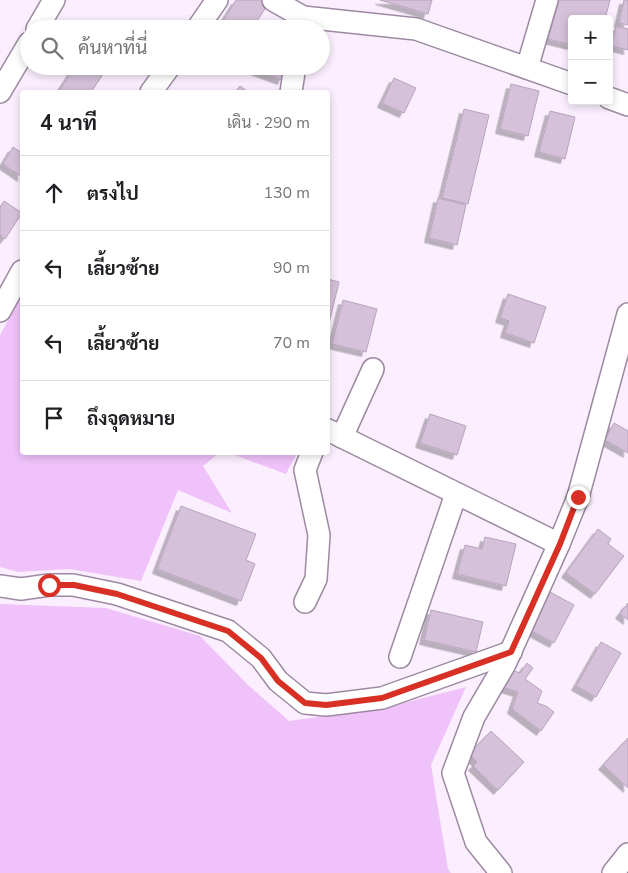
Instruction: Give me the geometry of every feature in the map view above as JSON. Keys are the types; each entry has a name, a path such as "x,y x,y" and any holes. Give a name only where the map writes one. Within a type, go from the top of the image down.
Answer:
{"street":[{"path":"42,20 54,0"},
{"path":"203,20 217,0"},
{"path":"273,0 298,20"},
{"path":"527,68 548,0"},
{"path":"330,24 416,29 568,83"},
{"path":"0,92 20,58"},
{"path":"153,90 164,75"},
{"path":"291,90 294,75"},
{"path":"613,99 628,105"},
{"path":"0,311 20,275"},
{"path":"501,873 476,842 453,773 474,717 511,652 560,544 578,497 628,314"},
{"path":"373,369 335,433 560,544"},
{"path":"305,602 316,579 319,535 305,470 311,455"},
{"path":"400,657 456,494"},
{"path":"0,586 20,589 49,585 74,585 117,594 228,631 261,658 278,681 305,703 326,705 382,698 511,652"},
{"path":"613,873 628,854"}],"shaded area":[{"path":"20,299 20,455 217,455 203,466 232,513 178,490 141,581 70,569 18,572 0,567 0,335"},
{"path":"234,455 296,455 286,474"},
{"path":"0,604 106,608 200,636 247,684 289,721 388,707 466,687 431,765 448,869 451,873 0,873"}],"building":[{"path":"236,0 261,0 268,4 258,20 224,20"},
{"path":"380,0 432,0 428,14"},
{"path":"559,0 610,0 606,15 568,15 568,44 548,39"},
{"path":"624,0 628,0 628,25 619,23"},
{"path":"616,26 628,29 628,50 613,46"},
{"path":"69,75 102,76 92,90 60,90"},
{"path":"268,75 284,75 282,80"},
{"path":"394,78 416,88 404,113 382,103"},
{"path":"511,84 539,91 528,136 500,129"},
{"path":"240,86 245,90 237,90"},
{"path":"464,109 489,115 468,204 442,198"},
{"path":"550,111 575,117 565,159 539,152"},
{"path":"13,147 20,152 20,176 3,164"},
{"path":"438,198 466,205 457,245 429,238"},
{"path":"4,201 20,212 20,216 5,239 0,235 0,207"},
{"path":"330,280 339,282 330,319"},
{"path":"508,294 546,307 534,343 505,333 509,321 500,318"},
{"path":"343,300 377,309 366,352 332,344"},
{"path":"430,414 466,426 457,455 420,443"},
{"path":"614,423 628,431 628,453 605,440"},
{"path":"181,506 256,534 246,560 255,564 241,601 157,569"},
{"path":"598,529 611,539 608,544 624,556 595,594 566,573"},
{"path":"485,537 516,544 506,586 457,574 465,545 482,549"},
{"path":"550,592 574,605 554,643 530,630"},
{"path":"628,603 628,620 620,614"},
{"path":"431,610 483,622 476,652 424,640"},
{"path":"601,642 621,653 596,697 576,686"},
{"path":"527,663 533,668 525,679 542,691 537,703 546,706 554,712 541,731 512,709 518,692 502,687 511,670 520,673"},
{"path":"491,731 524,762 498,790 473,766 477,762 469,754"},
{"path":"628,738 628,788 603,765"}],"route":[{"path":"49,585 74,585 117,594 228,631 261,658 278,681 305,703 326,705 382,698 511,652 560,544 578,497"}]}
